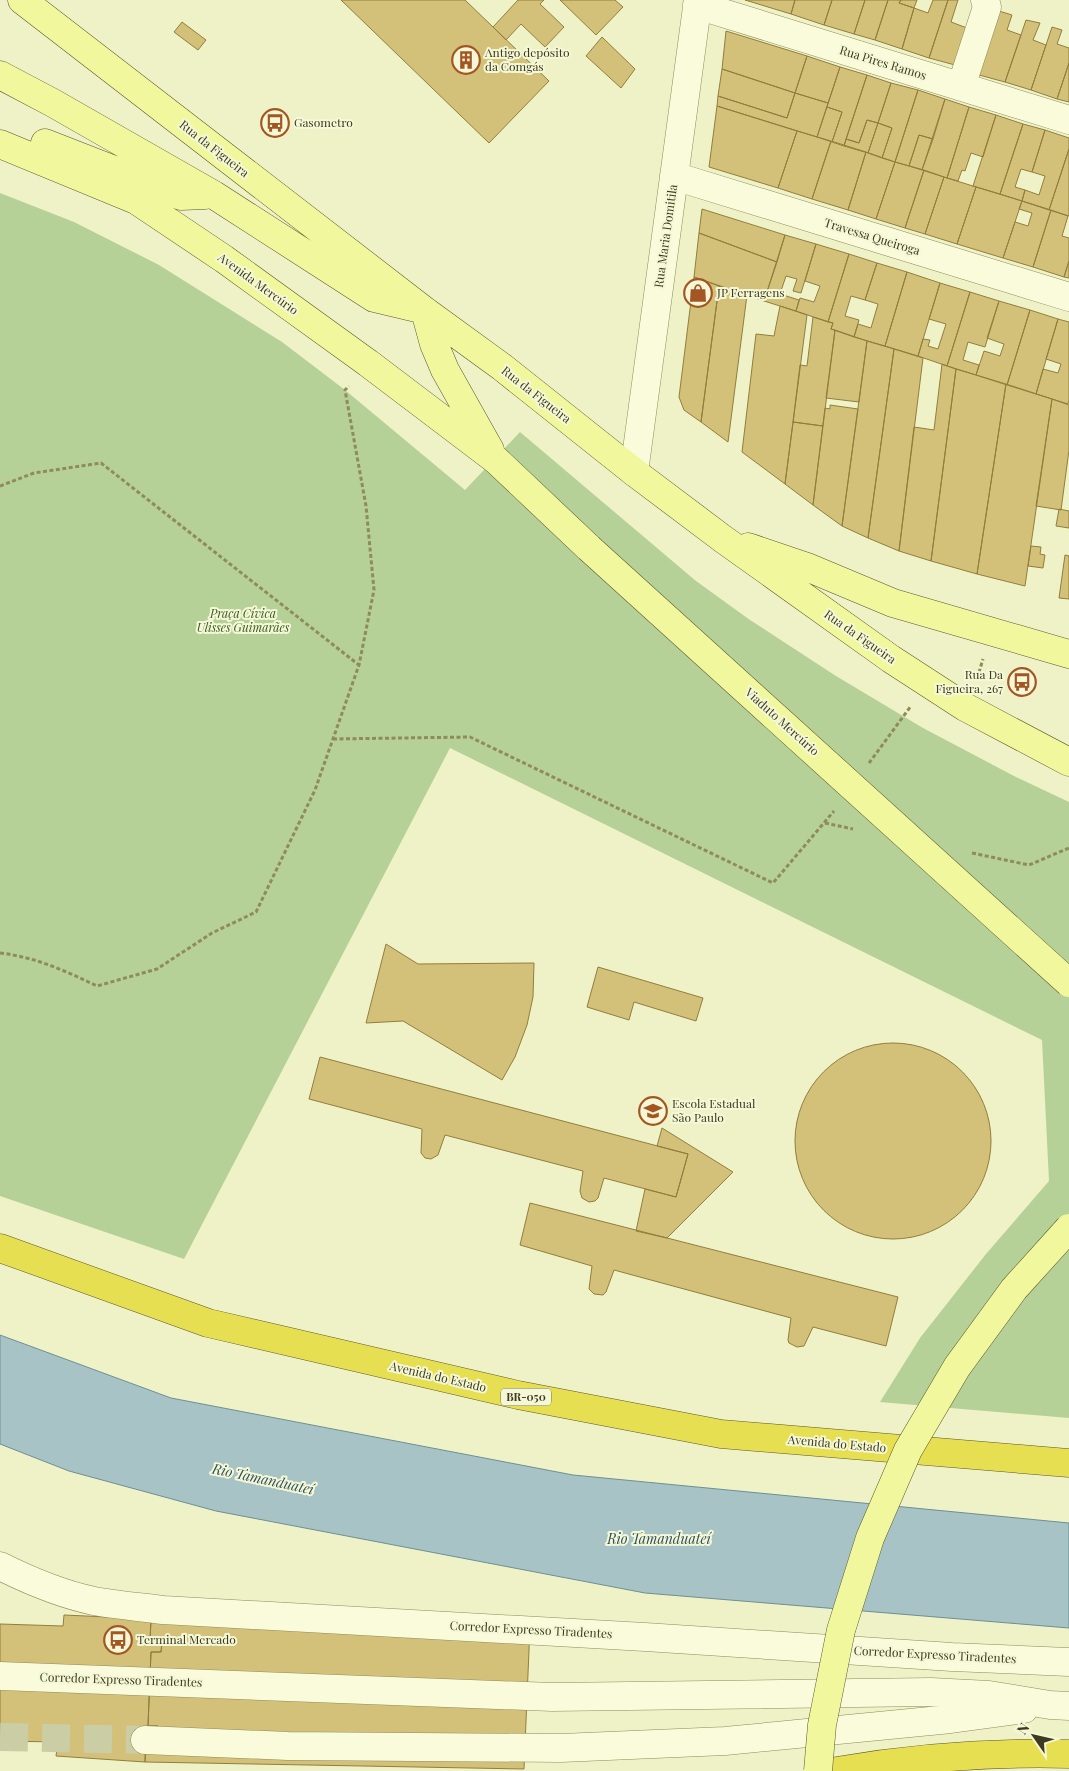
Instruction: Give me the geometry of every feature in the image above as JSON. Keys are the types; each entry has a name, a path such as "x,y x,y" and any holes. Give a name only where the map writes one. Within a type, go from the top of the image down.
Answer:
{"highway":[{"name":"Avenida do Estado","path":"0,1248 208,1323 518,1395 721,1434 1069,1463"},
{"path":"836,1771 964,1756 1069,1754"}],"main road":[{"name":"Rua da Figueira","path":"22,0 723,539 875,648 928,683 969,709 1069,762"},
{"path":"0,75 214,195 374,298 425,310 434,344 445,370 496,460"},
{"path":"1,145 46,143 181,196 214,195"},
{"name":"Avenida Mercúrio","path":"1,145 136,200 224,259 368,363 496,460"},
{"name":"Viaduto Mercúrio","path":"496,460 589,548 1069,983"},
{"path":"723,539 807,567 893,603 1069,654"},
{"path":"818,1771 822,1725 841,1630 870,1538 908,1450 957,1367 1014,1289 1069,1228"}],"street":[{"path":"961,87 987,7 985,0"},
{"name":"Rua Pires Ramos","path":"697,3 1069,120"},
{"name":"Rua Maria Domitila","path":"634,472 697,3"},
{"name":"Travessa Queiroga","path":"674,176 1069,297"},
{"name":"Corredor Expresso Tiradentes","path":"0,1566 27,1580 94,1601 163,1610 645,1637 952,1657 1069,1662"},
{"name":"Corredor Expresso Tiradentes","path":"0,1676 552,1697 931,1692 988,1695 1059,1706"},
{"name":"Corredor Expresso Tiradentes","path":"146,1740 288,1746 561,1748 725,1741 951,1719 1059,1706"}],"path":[{"path":"0,954 20,955 60,968 97,986 157,969 212,933 256,912 315,790 359,665 374,590 366,506 345,390 368,363"},
{"path":"0,486 34,473 101,462 359,665"},
{"path":"969,709 992,633"},
{"path":"865,769 928,683"},
{"path":"333,739 470,737 773,883 837,808"}],"green space":[{"name":"Praça Cívica Ulisses Guimarães","path":"0,193 74,222 159,265 282,342 345,390 465,490 520,432 696,581 750,620 836,676 923,728 1014,776 1069,802 1069,1418 880,1402 920,1338 986,1254 1049,1181 1042,1040 450,748 184,1259 0,1196"}],"water":[{"name":"Rio Tamanduateí","path":"0,1335 171,1398 573,1475 1069,1523 1069,1628 645,1593 216,1511 69,1471 0,1444"}],"building":[{"name":"Antigo depósito da Comgás","path":"341,0 465,0 549,81 489,143"},
{"path":"518,0 544,0 540,4 564,27 545,47 521,24 506,40 493,27"},
{"path":"560,0 615,0 623,7 596,35"},
{"path":"745,0 795,0 791,14"},
{"path":"795,0 832,0 824,25 791,14"},
{"path":"832,0 865,0 854,34 824,25"},
{"path":"865,0 888,0 875,40 854,34"},
{"path":"888,0 901,0 899,3 914,8 902,49 875,40"},
{"path":"901,0 917,0 914,8 899,3"},
{"path":"933,0 948,0 929,58 902,49 914,8 928,13"},
{"path":"948,0 958,0 951,22 967,28 955,65 929,58"},
{"path":"999,11 1012,15 1007,30 1021,35 1005,82 979,75"},
{"path":"1026,20 1040,23 1033,40 1046,45 1031,90 1005,82"},
{"path":"182,22 206,40 198,50 174,32"},
{"path":"1052,27 1062,30 1057,44 1069,48 1069,63 1057,99 1031,90"},
{"path":"726,31 807,56 795,93 722,69"},
{"path":"602,37 635,69 621,88 586,56"},
{"path":"807,56 840,67 828,103 795,93"},
{"path":"1069,63 1069,102 1057,99"},
{"path":"840,67 867,75 844,146 832,142 842,112 827,107"},
{"path":"722,69 795,93 787,118 718,96"},
{"path":"867,75 891,83 878,123 867,120 859,143 846,139"},
{"path":"891,83 918,90 895,162 882,158 892,128 878,123"},
{"path":"918,90 945,99 933,139 919,135 909,166 895,162"},
{"path":"795,93 828,103 817,137 717,106 718,96 787,118"},
{"path":"945,99 969,107 947,178 922,170"},
{"path":"717,106 797,131 778,188 709,167"},
{"path":"827,107 842,112 832,142 817,137"},
{"path":"969,107 996,115 983,157 971,153 965,171 962,170 958,181 947,178"},
{"path":"996,115 1023,124 1000,194 973,186"},
{"path":"867,120 878,123 868,153 844,146 846,139 859,143"},
{"path":"878,123 892,128 882,158 868,153"},
{"path":"1023,124 1045,130 1032,172 1021,169 1015,187 1025,190 1022,201 1000,194"},
{"path":"1045,130 1069,138 1069,149 1049,210 1022,201 1025,190 1039,195 1045,176 1032,172"},
{"path":"797,131 831,141 812,199 778,188"},
{"path":"919,135 933,139 922,170 909,166"},
{"path":"831,141 866,152 848,210 812,199"},
{"path":"1069,149 1069,216 1049,210"},
{"path":"866,152 895,162 876,219 848,210"},
{"path":"895,162 924,170 905,228 876,219"},
{"path":"924,170 944,177 925,234 905,228"},
{"path":"944,177 976,187 957,244 925,234"},
{"path":"976,187 1022,201 1003,258 957,244"},
{"path":"1022,201 1051,210 1033,267 1003,258 1015,222 1028,226 1032,213 1019,209"},
{"path":"702,209 785,235 777,262 699,233"},
{"path":"1051,210 1068,216 1062,236 1069,238 1069,261 1064,277 1033,267"},
{"path":"699,233 777,262 764,301 694,277"},
{"path":"785,235 816,244 801,293 793,291 797,279 786,276 780,294 799,300 796,311 764,301"},
{"path":"816,244 849,254 828,322 796,311 800,298 814,302 820,286 805,281"},
{"path":"849,254 877,263 865,300 851,296 845,316 859,320 854,337 831,329 833,323 828,322"},
{"path":"1069,261 1069,278 1064,277"},
{"path":"877,263 907,272 885,346 854,337 858,324 871,328 878,304 865,300"},
{"path":"907,272 940,283 918,356 885,346"},
{"path":"694,277 719,286 701,422 684,410 679,397"},
{"path":"940,283 970,292 947,366 918,356 923,339 930,340 928,346 938,349 946,324 929,319"},
{"path":"719,286 747,295 728,442 701,422"},
{"path":"970,292 999,301 985,347 968,342 963,360 979,365 976,375 947,366"},
{"path":"999,301 1030,310 1007,385 976,375 984,351 1000,356 1004,344 987,338"},
{"path":"780,306 807,315 785,484 742,452 756,334 774,336"},
{"path":"1030,310 1058,319 1036,394 1007,385"},
{"path":"813,317 833,323 831,329 835,330 823,426 793,422 800,365 807,366"},
{"path":"1058,319 1069,322 1068,404 1036,394 1043,369 1058,373 1061,364 1046,359"},
{"path":"835,330 867,341 859,402 826,398"},
{"path":"867,341 894,349 868,538 842,526"},
{"path":"894,349 923,358 899,551 868,538"},
{"path":"942,364 956,369 931,561 899,551 914,427 934,430"},
{"path":"956,369 1006,384 977,574 931,561"},
{"path":"1006,384 1052,399 1025,586 977,574"},
{"path":"1052,399 1069,405 1069,450 1061,510 1036,506"},
{"path":"830,405 858,409 842,526 813,505 825,408 830,409"},
{"path":"793,422 823,426 813,505 785,484"},
{"path":"1059,509 1069,511 1069,528 1056,526"},
{"path":"1031,546 1041,547 1040,554 1045,555 1043,568 1028,566"},
{"path":"1065,555 1069,556 1069,599 1059,598"},
{"path":"386,944 418,964 534,963 533,997 527,1025 515,1057 502,1080 403,1021 366,1023"},
{"path":"598,967 703,998 696,1021 634,1002 629,1020 587,1007"},
{"path":"883,1043 903,1043 939,1054 948,1059 969,1079 984,1103 991,1131 991,1151 984,1179 975,1196 955,1217 931,1232 903,1239 883,1239 855,1232 838,1223 811,1196 799,1169 795,1151 795,1131 802,1103 811,1086 838,1059 865,1047"},
{"path":"320,1057 688,1154 676,1197 604,1178 598,1198 595,1201 589,1202 582,1198 580,1191 583,1171 445,1135 438,1155 431,1159 425,1158 421,1153 422,1129 309,1099"},
{"path":"662,1128 733,1172 667,1238 636,1231 645,1189 676,1197 688,1154 657,1146"},
{"path":"530,1203 898,1297 886,1346 813,1327 804,1346 797,1347 789,1343 788,1340 791,1318 614,1270 606,1292 603,1295 594,1294 589,1289 592,1266 520,1245"},
{"path":"64,1615 151,1619 150,1641 162,1642 161,1652 151,1652 148,1726 158,1726 158,1734 146,1734 145,1762 56,1756 58,1742 0,1741 0,1624 63,1626"},
{"path":"151,1619 530,1626 524,1769 145,1762 146,1734 158,1734 158,1726 148,1726 151,1652 161,1652 162,1642 150,1641"}],"tunnel":[{"path":"0,1737 145,1740"}],"place":[{"name":"Antigo depósito da Comgás","path":"466,60"},
{"name":"Gasometro","path":"275,123"},
{"name":"JP Ferragens","path":"698,293"},
{"name":"Rua Da Figueira, 267","path":"1022,682"},
{"name":"Escola Estadual São Paulo","path":"653,1111"},
{"name":"Terminal Mercado","path":"118,1640"}]}
